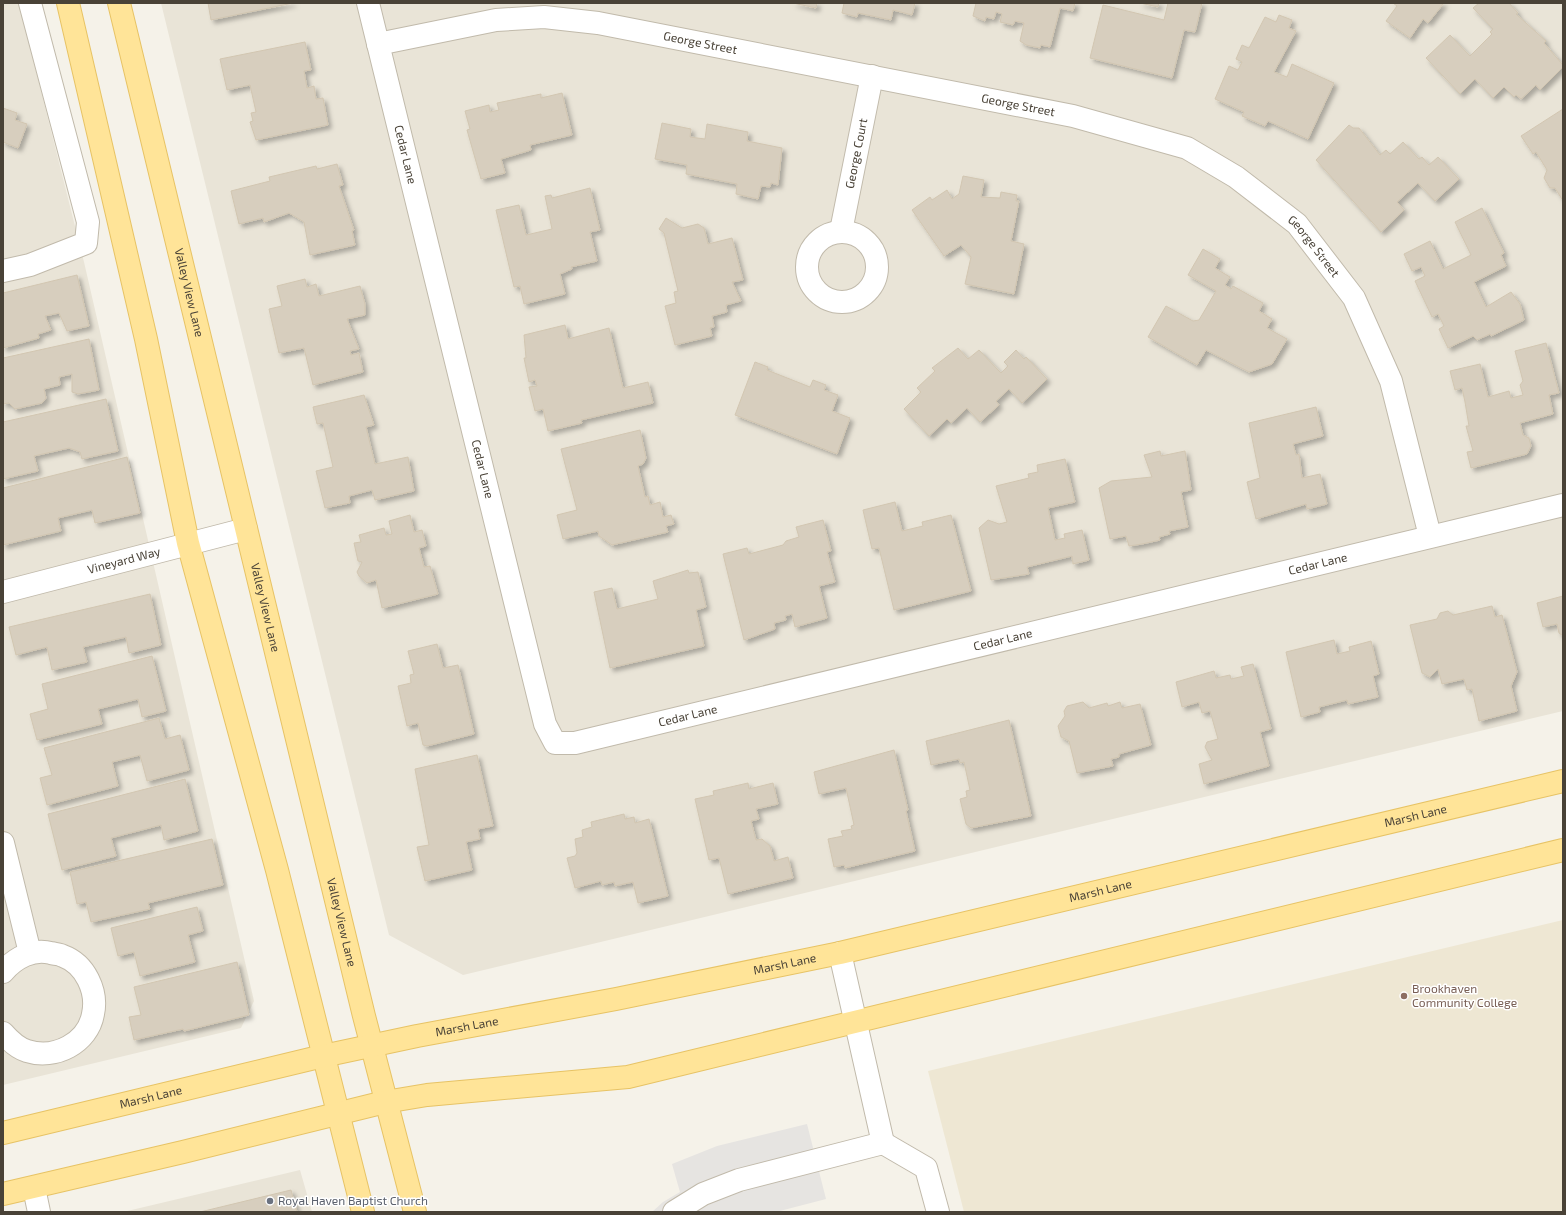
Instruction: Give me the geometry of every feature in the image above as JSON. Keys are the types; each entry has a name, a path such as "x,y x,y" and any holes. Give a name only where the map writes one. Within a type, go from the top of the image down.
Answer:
{"main road":[{"path":"68,3 146,339 188,543 277,870 363,1212"},
{"name":"Valley View Lane","path":"118,3 371,1046 414,1212"},
{"name":"Marsh Lane","path":"3,1133 324,1056 840,954 1563,780"},
{"path":"3,1194 34,1188 385,1102 427,1095 628,1077 1563,850"}],"street":[{"path":"3,271 30,265 86,243 88,222 30,3"},
{"name":"Cedar Lane","path":"368,3 545,724 555,743 583,742 1563,505"},
{"name":"George Street","path":"378,44 496,20 544,17 598,23 1073,116 1187,148 1236,177 1297,224 1354,298 1391,381 1430,536"},
{"name":"George Court","path":"841,231 872,76"},
{"name":"Vineyard Way","path":"3,592 246,529"},
{"path":"3,843 30,953"},
{"path":"3,972 15,960 30,953 47,952 64,956 79,966 89,980 94,996 93,1014 87,1030 75,1043 60,1051 42,1054 27,1051 13,1044 3,1034"},
{"path":"840,954 883,1143"},
{"path":"674,1212 703,1194 739,1180 883,1143 926,1168 938,1212"},
{"path":"34,1188 40,1212"}],"shaded area":[{"path":"3,3 19,3 84,262 254,1001 241,1028 3,1085"},
{"path":"161,3 1563,3 1563,711 463,975 389,935"},
{"name":"Brookhaven Community College","path":"1563,920 1563,1212 964,1212 928,1071"},
{"path":"807,1124 826,1199 776,1212 652,1212 663,1202 680,1192 672,1164 717,1146"},
{"path":"300,1170 312,1212 123,1212"}],"building":[{"path":"208,3 293,3 211,20"},
{"path":"793,3 817,3 816,8"},
{"path":"844,3 915,3 912,15 893,10 891,20 858,13 857,17 842,13"},
{"path":"976,3 1075,3 1073,11 1060,8 1050,47 1041,45 1040,48 1026,45 1020,41 1024,23 1015,21 1013,25 1000,22 1002,14 996,12 994,19 986,17 985,21 973,16"},
{"path":"1140,3 1159,3 1158,7"},
{"path":"1168,3 1202,3 1195,32 1184,30 1172,78 1090,58 1103,5 1164,20"},
{"path":"1393,3 1444,3 1428,23 1423,19 1410,38 1386,21 1397,6"},
{"path":"1479,3 1509,3 1518,13 1516,14 1546,41 1544,43 1563,65 1563,67 1540,90 1536,85 1521,99 1516,95 1514,97 1504,87 1493,98 1475,79 1460,94 1426,58 1450,35 1470,56 1492,34 1490,32 1493,29 1473,8"},
{"path":"1279,15 1292,20 1289,28 1296,31 1274,72 1287,77 1292,64 1334,83 1308,139 1268,121 1265,126 1242,116 1244,112 1215,99 1229,66 1238,70 1242,62 1236,59 1242,45 1249,48 1265,17 1276,22"},
{"path":"305,42 311,70 304,71 307,88 314,86 316,99 323,98 328,125 256,140 250,122 253,121 251,113 256,112 250,85 227,90 220,59"},
{"path":"562,93 572,135 530,145 531,150 501,159 505,173 481,179 467,130 470,129 465,111 489,105 490,112 499,110 497,103 541,94 541,98"},
{"path":"3,108 17,113 15,120 27,124 18,148 3,142"},
{"path":"1563,109 1563,201 1555,188 1550,188 1544,178 1547,170 1536,152 1533,154 1521,136"},
{"path":"662,123 691,129 690,137 705,139 707,124 748,132 747,141 782,148 778,185 771,183 770,187 761,186 758,199 736,194 737,184 686,174 687,165 655,159"},
{"path":"1349,125 1353,128 1359,128 1380,155 1386,150 1390,154 1403,142 1419,159 1422,157 1429,165 1438,157 1459,179 1435,201 1418,183 1397,202 1404,210 1381,232 1316,160"},
{"path":"337,164 343,185 339,186 354,230 352,231 355,245 310,255 304,222 289,213 264,222 263,218 239,224 231,191 270,181 269,177 316,166 317,169"},
{"path":"963,176 984,180 981,197 1000,198 1001,192 1017,195 1016,201 1019,201 1011,241 1024,244 1014,294 965,284 971,257 961,245 944,256 912,210 930,197 932,200 947,190 952,199 959,194"},
{"path":"590,188 600,230 590,232 597,261 571,267 572,269 560,274 565,294 524,304 520,286 514,287 496,210 519,205 526,235 552,229 545,196 551,195 552,198"},
{"path":"1482,208 1504,253 1501,255 1506,266 1474,282 1486,307 1511,292 1520,304 1524,320 1491,336 1490,334 1477,340 1473,336 1448,348 1439,329 1444,326 1438,314 1432,317 1415,281 1425,276 1421,267 1412,271 1404,254 1430,241 1443,269 1471,255 1455,222"},
{"path":"666,218 682,228 698,224 704,228 708,244 732,238 743,280 732,282 741,301 726,305 727,312 712,316 714,327 710,328 712,336 675,345 665,306 676,303 674,292 678,291 664,233 659,229"},
{"path":"1203,249 1220,259 1215,268 1230,277 1225,285 1231,289 1233,286 1263,303 1259,311 1272,319 1267,328 1287,339 1272,364 1249,372 1206,350 1197,365 1148,337 1166,306 1193,321 1199,320 1216,291 1188,275"},
{"path":"77,275 89,326 67,331 59,313 45,316 51,330 38,334 39,338 3,348 3,293"},
{"path":"305,279 307,287 316,284 319,296 360,286 365,304 365,315 347,319 359,349 350,351 351,355 359,353 363,372 313,385 304,348 279,353 269,309 282,306 277,286"},
{"path":"565,325 568,339 609,328 623,388 648,382 653,403 581,420 582,423 548,431 543,409 535,411 529,387 537,386 535,380 529,382 524,358 526,358 524,335"},
{"path":"89,339 99,390 78,394 72,392 72,374 59,377 60,385 44,389 46,398 42,403 15,409 9,403 3,404 3,358"},
{"path":"1546,343 1559,393 1549,395 1553,414 1520,423 1523,435 1529,438 1531,446 1527,454 1471,468 1467,452 1473,451 1466,426 1469,426 1462,388 1455,390 1450,371 1480,364 1488,397 1509,391 1511,398 1523,395 1520,385 1523,381 1515,351"},
{"path":"958,348 968,359 979,350 1001,373 1008,366 1004,362 1016,350 1024,359 1026,357 1047,379 1022,403 1009,389 996,401 999,405 980,422 967,408 951,423 947,419 929,436 904,409 921,392 917,388 935,371 932,368"},
{"path":"755,362 768,367 767,370 810,387 813,380 826,385 824,390 838,395 832,411 850,418 837,454 735,415"},
{"path":"364,395 374,425 366,427 375,464 408,457 414,491 375,500 372,490 349,496 350,503 325,508 316,471 333,467 323,423 317,424 313,407"},
{"path":"106,399 118,451 82,459 80,452 69,448 34,456 38,471 3,479 3,422"},
{"path":"1316,407 1323,436 1293,444 1296,455 1299,454 1302,478 1320,474 1327,504 1307,509 1306,504 1256,519 1247,482 1260,478 1249,423"},
{"path":"640,430 646,458 643,464 638,466 645,497 648,496 650,505 660,502 663,517 671,515 674,524 666,526 668,532 612,545 599,536 598,531 563,539 557,515 577,510 561,449"},
{"path":"1160,451 1161,456 1185,451 1191,490 1181,492 1188,527 1169,531 1170,534 1159,537 1160,540 1129,546 1126,536 1110,539 1099,488 1111,481 1152,477 1144,455"},
{"path":"127,457 140,513 95,523 92,510 58,518 61,531 3,545 3,488"},
{"path":"1065,459 1075,502 1048,508 1055,540 1065,538 1064,534 1082,530 1089,560 1073,564 1072,556 1027,567 1029,574 991,580 979,528 988,520 999,524 1007,522 996,486 1029,478 1028,474 1038,472 1037,465"},
{"path":"895,502 902,531 923,526 922,522 951,515 971,591 894,610 879,548 872,549 863,510"},
{"path":"410,515 414,532 422,530 426,546 419,548 424,567 430,566 438,594 382,608 376,580 367,583 359,576 357,572 362,562 358,561 354,543 361,542 359,535 384,528 386,535 392,534 389,521"},
{"path":"823,520 831,551 827,552 835,582 819,586 827,618 795,627 792,614 785,616 786,620 774,623 775,629 744,640 723,554 747,548 749,554 783,545 786,541 799,537 796,527"},
{"path":"688,570 689,573 698,572 706,607 696,610 704,646 610,668 594,592 612,588 617,609 658,599 653,581"},
{"path":"150,594 161,645 129,653 126,637 83,647 87,662 52,670 47,647 16,655 9,627"},
{"path":"1563,596 1563,636 1559,633 1557,624 1543,627 1537,603"},
{"path":"1492,606 1495,617 1502,615 1517,672 1511,686 1517,711 1479,721 1472,689 1467,690 1464,679 1442,684 1438,669 1430,677 1422,673 1410,625 1437,619 1440,613 1448,611 1453,615"},
{"path":"1334,640 1337,654 1350,651 1349,647 1371,641 1379,674 1373,676 1378,697 1348,704 1347,700 1319,707 1320,712 1301,717 1286,652"},
{"path":"437,644 443,668 458,665 474,734 427,746 423,745 418,723 407,726 398,686 411,683 410,675 414,674 408,651"},
{"path":"152,656 166,711 142,717 138,699 98,709 102,724 37,740 30,714 48,709 42,684"},
{"path":"1253,664 1271,729 1260,732 1269,766 1204,784 1199,764 1212,760 1205,747 1207,742 1218,739 1210,711 1202,713 1199,702 1182,707 1176,682 1214,671 1216,678 1230,675 1231,679 1244,676 1241,667"},
{"path":"1083,702 1089,708 1107,703 1108,706 1120,702 1122,708 1140,704 1151,745 1119,754 1119,757 1111,759 1113,766 1077,773 1069,741 1061,737 1058,726 1065,716 1064,711 1067,706"},
{"path":"159,718 165,739 180,735 189,770 147,781 140,755 112,762 118,786 47,805 40,778 52,775 44,748"},
{"path":"1009,720 1031,816 971,828 966,824 960,799 967,797 966,791 970,790 964,762 960,763 959,759 931,765 926,741"},
{"path":"894,750 908,810 906,811 915,851 845,868 844,865 834,867 828,839 843,836 841,831 852,829 851,826 854,825 846,788 819,794 814,772"},
{"path":"477,755 493,826 478,829 480,839 466,842 472,870 425,881 417,847 429,845 415,769"},
{"path":"185,779 198,831 164,840 161,825 111,838 116,856 62,870 48,814"},
{"path":"748,783 749,789 773,783 778,804 756,809 759,819 751,821 756,840 762,839 770,846 774,861 788,857 793,878 728,894 719,858 709,860 695,799 714,795 713,791"},
{"path":"624,814 625,819 634,817 635,823 649,819 668,896 638,903 633,882 615,886 614,882 602,885 601,881 575,888 567,858 575,856 577,853 575,839 583,837 582,830 592,827 591,822"},
{"path":"212,839 223,885 148,903 150,909 91,922 86,902 77,904 70,872"},
{"path":"197,907 203,931 188,935 195,962 140,976 134,952 118,956 111,928"},
{"path":"237,962 249,1015 184,1031 183,1029 134,1040 129,1017 141,1015 134,987"},
{"name":"Royal Haven Baptist Church","path":"291,1190 297,1212 200,1212"}],"place":[{"name":"Brookhaven Community College","path":"1404,996"},
{"name":"Royal Haven Baptist Church","path":"270,1201"}]}
